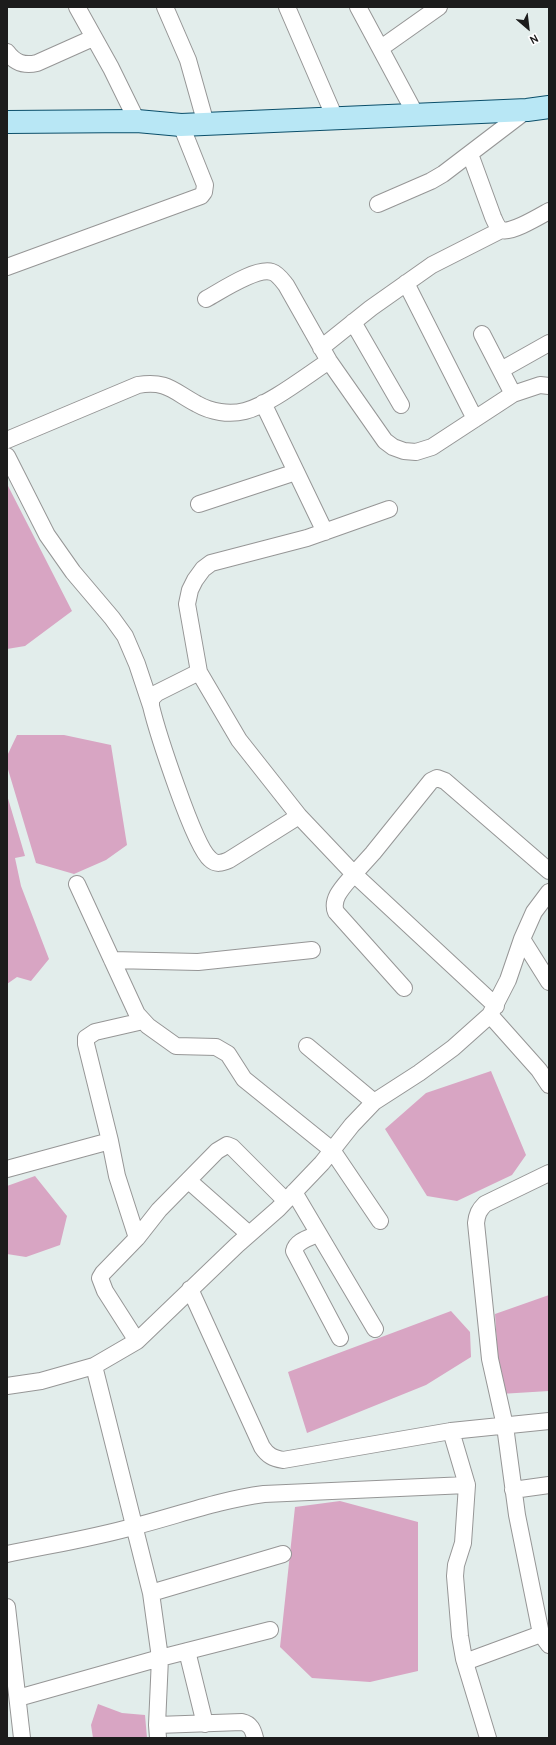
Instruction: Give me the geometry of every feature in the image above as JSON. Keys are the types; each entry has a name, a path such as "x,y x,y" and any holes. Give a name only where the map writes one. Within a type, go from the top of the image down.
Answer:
{"main road":[{"path":"7,122 137,121 181,125 527,110 549,107"}],"street":[{"path":"77,7 111,68 137,121"},
{"path":"165,7 188,60 206,124"},
{"path":"287,7 335,118"},
{"path":"358,7 416,115"},
{"path":"381,48 440,7"},
{"path":"7,52 18,63 28,65 37,63 93,38"},
{"path":"378,204 431,181 470,154 527,110"},
{"path":"7,266 201,196 204,192 205,185 181,125"},
{"path":"470,154 493,217 497,226 501,230"},
{"path":"7,440 138,385 145,384 155,383 166,386 198,405 215,411 230,413 245,411 263,403 325,355 353,322 406,283 432,266 501,230 509,231 549,212"},
{"path":"206,299 253,274 264,271 272,272 279,276 286,285 325,355 385,441 393,447 404,451 416,452 432,447 513,394 540,385 549,386"},
{"path":"406,283 475,419"},
{"path":"353,322 401,405"},
{"path":"482,334 513,394"},
{"path":"501,370 549,343"},
{"path":"263,403 325,532"},
{"path":"7,456 47,535 73,572 112,618 125,636 137,664 178,788 196,835 206,856 211,861 219,864 229,860 299,816"},
{"path":"199,504 296,472"},
{"path":"389,509 325,532 211,563 203,570 190,590 187,604 199,672 236,736 299,816 354,874 493,1011 549,1085"},
{"path":"151,706 151,699 157,693 199,672"},
{"path":"404,988 336,912 334,903 337,896 354,874 373,853 431,781 437,778 445,781 549,871"},
{"path":"77,884 137,1014 143,1021 170,1043 176,1046 216,1047 223,1050 233,1060 244,1079 332,1150 380,1221"},
{"path":"7,1386 41,1381 94,1366 137,1341 290,1196 332,1150 352,1124 374,1102 448,1052 493,1011 508,980 522,938 534,912 549,892"},
{"path":"522,938 549,982"},
{"path":"112,960 198,962 312,950"},
{"path":"137,1238 117,1176 86,1044 86,1038 89,1034 95,1032 143,1021"},
{"path":"307,1046 374,1102"},
{"path":"7,1169 110,1141"},
{"path":"137,1341 105,1291 100,1278 103,1272 137,1238 159,1210 217,1151 227,1145 232,1147 290,1196 318,1234 375,1328"},
{"path":"465,1662 545,1640 516,1515 505,1426 490,1359 476,1223 480,1208 549,1173"},
{"path":"189,1181 207,1196 220,1210 249,1234"},
{"path":"318,1234 299,1243 295,1247 294,1251 340,1338"},
{"path":"190,1290 262,1447 267,1454 273,1458 283,1460 451,1431 549,1421"},
{"path":"94,1366 151,1593 160,1658 158,1732 205,1724 248,1724 252,1728 255,1738"},
{"path":"451,1431 467,1485 463,1543 456,1565 455,1576 460,1636 465,1662 488,1738"},
{"path":"7,1554 135,1527 240,1497 264,1494 467,1485"},
{"path":"513,1490 549,1485"},
{"path":"151,1593 283,1554"},
{"path":"7,1607 14,1694 22,1738"},
{"path":"14,1694 270,1630"},
{"path":"187,1651 205,1724"}],"shaded area":[{"path":"7,484 72,611 25,646 7,649"},
{"path":"17,735 64,735 111,745 127,845 106,860 74,874 36,863 7,766 7,756"},
{"path":"7,795 25,856 15,858 21,886 49,959 31,981 17,977 7,984"},
{"path":"491,1071 526,1155 512,1175 457,1201 427,1196 385,1129 426,1093"},
{"path":"35,1176 67,1216 60,1245 26,1257 7,1254 7,1186"},
{"path":"549,1295 549,1391 500,1394 495,1314"},
{"path":"451,1311 470,1332 471,1357 426,1385 307,1433 288,1372"},
{"path":"340,1501 418,1522 418,1671 370,1682 312,1678 280,1647 295,1507"},
{"path":"98,1704 122,1713 145,1715 147,1738 93,1738 91,1725"}]}
